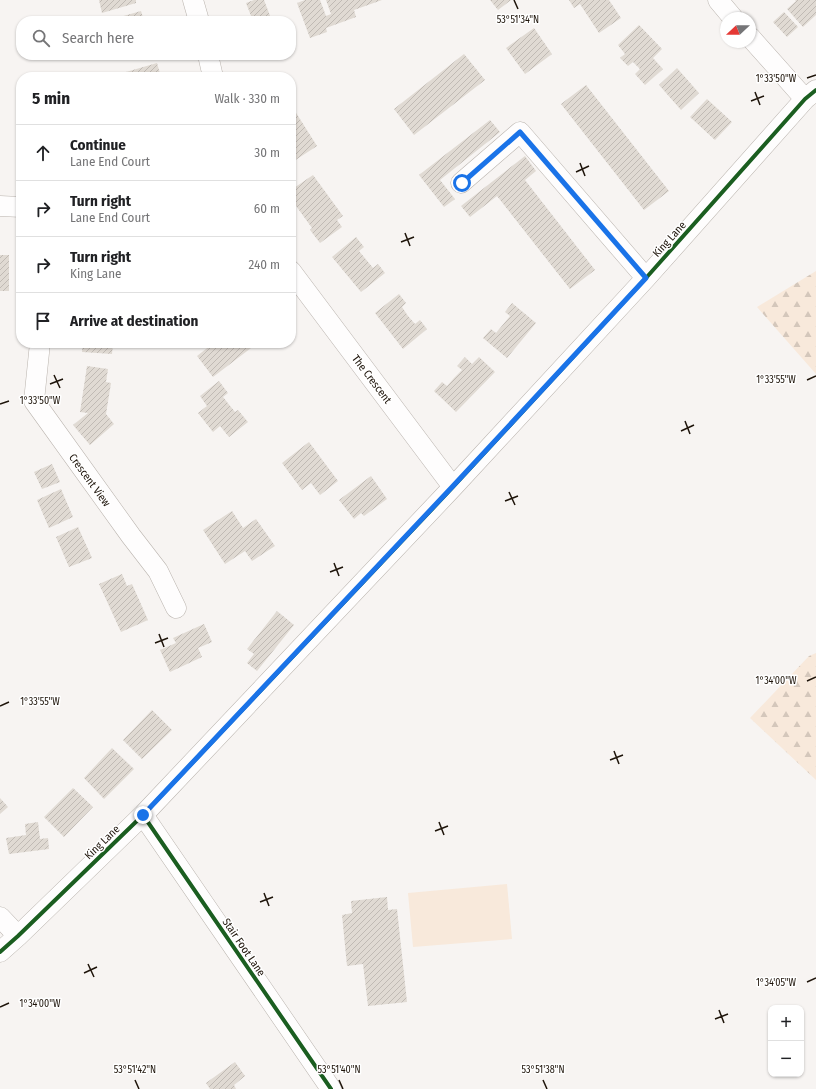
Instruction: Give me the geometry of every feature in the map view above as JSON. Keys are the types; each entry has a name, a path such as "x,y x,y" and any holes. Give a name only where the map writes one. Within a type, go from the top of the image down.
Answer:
{"street":[{"path":"193,0 198,16"},
{"path":"718,0 728,12"},
{"path":"756,43 810,94"},
{"path":"209,60 212,72"},
{"name":"King Lane","path":"0,952 143,815 453,486 646,278 810,94"},
{"path":"462,183 520,132 646,278"},
{"path":"0,206 16,207"},
{"name":"The Crescent","path":"296,278 453,486"},
{"name":"Crescent View","path":"39,348 34,401 126,530 158,571 176,608"},
{"name":"Stair Foot Lane","path":"143,815 331,1089"},
{"path":"0,917 18,936"}],"green space":[{"path":"816,271 816,374 757,307"},
{"path":"816,653 816,780 750,718 809,656"},
{"path":"507,884 512,939 413,947 408,893"}],"building":[{"path":"99,0 136,0 136,3 102,13"},
{"path":"254,0 264,0 270,16 251,16 246,3"},
{"path":"305,0 320,0 326,16 331,14 326,0 382,0 354,10 356,17 326,28 327,32 310,38 297,3"},
{"path":"490,0 511,0 498,10"},
{"path":"569,0 609,0 621,18 599,33 580,4 574,8"},
{"path":"795,0 816,0 816,15 803,27 787,9 796,1"},
{"path":"141,11 142,16 124,16"},
{"path":"784,12 798,27 787,37 773,22"},
{"path":"639,25 662,49 653,58 663,69 645,85 635,74 640,69 633,62 628,66 620,58 625,54 618,45"},
{"path":"534,28 552,54 525,74 506,48"},
{"path":"464,54 485,80 414,135 394,109"},
{"path":"157,63 160,72 126,72"},
{"path":"677,68 699,93 681,110 659,85"},
{"path":"586,85 669,191 644,210 561,104"},
{"path":"707,99 732,122 715,140 690,117"},
{"path":"296,113 317,146 296,160"},
{"path":"490,120 500,132 440,180 455,199 444,207 419,175"},
{"path":"525,156 536,171 525,180 595,270 570,289 497,196 470,217 461,206"},
{"path":"313,175 343,216 337,220 342,227 320,243 310,230 312,228 296,206 296,187"},
{"path":"356,237 364,247 359,251 373,268 378,264 385,273 361,292 332,257"},
{"path":"0,255 9,255 9,291 0,291"},
{"path":"399,294 406,303 402,307 408,316 415,324 420,320 427,329 403,349 375,313"},
{"path":"512,303 536,323 507,358 483,338 491,329 496,333 510,316 505,312"},
{"path":"82,348 113,348 112,354 82,352"},
{"path":"207,348 251,348 213,377 197,356"},
{"path":"465,357 472,364 479,357 495,372 456,412 434,391 442,382 447,386 462,370 457,366"},
{"path":"87,366 108,369 106,382 111,383 106,414 114,424 90,445 73,425 88,413 80,412"},
{"path":"219,381 228,393 223,397 235,412 238,410 248,422 229,437 220,426 213,432 198,413 207,406 200,396"},
{"path":"309,442 338,481 320,495 311,483 302,490 282,463"},
{"path":"52,464 60,482 42,489 34,472"},
{"path":"371,476 387,499 364,516 361,513 354,519 339,500"},
{"path":"61,489 73,517 49,528 37,500"},
{"path":"232,511 243,528 256,519 275,546 252,561 245,551 225,564 203,530"},
{"path":"78,527 92,558 69,567 56,537"},
{"path":"122,574 127,586 132,584 148,620 121,632 99,584"},
{"path":"277,611 294,625 257,671 247,663 254,654 247,649"},
{"path":"204,624 212,642 198,648 202,657 170,672 160,650 176,643 173,638"},
{"path":"152,710 172,730 142,759 123,740"},
{"path":"112,748 134,769 104,799 84,778"},
{"path":"73,788 93,807 64,837 44,817"},
{"path":"0,798 8,807 0,814"},
{"path":"38,822 40,839 48,838 49,849 9,854 6,838 26,835 25,824"},
{"path":"387,897 388,910 397,909 407,1002 368,1006 363,964 347,966 342,915 352,913 351,901"},
{"path":"235,1062 245,1076 234,1085 236,1089 210,1089 206,1083"}],"cycle path":[{"path":"0,952 143,815 453,487 646,278 805,99 816,90"},
{"path":"143,815 331,1089"}],"route":[{"path":"143,815 453,486 646,278 520,132 462,183"}]}
